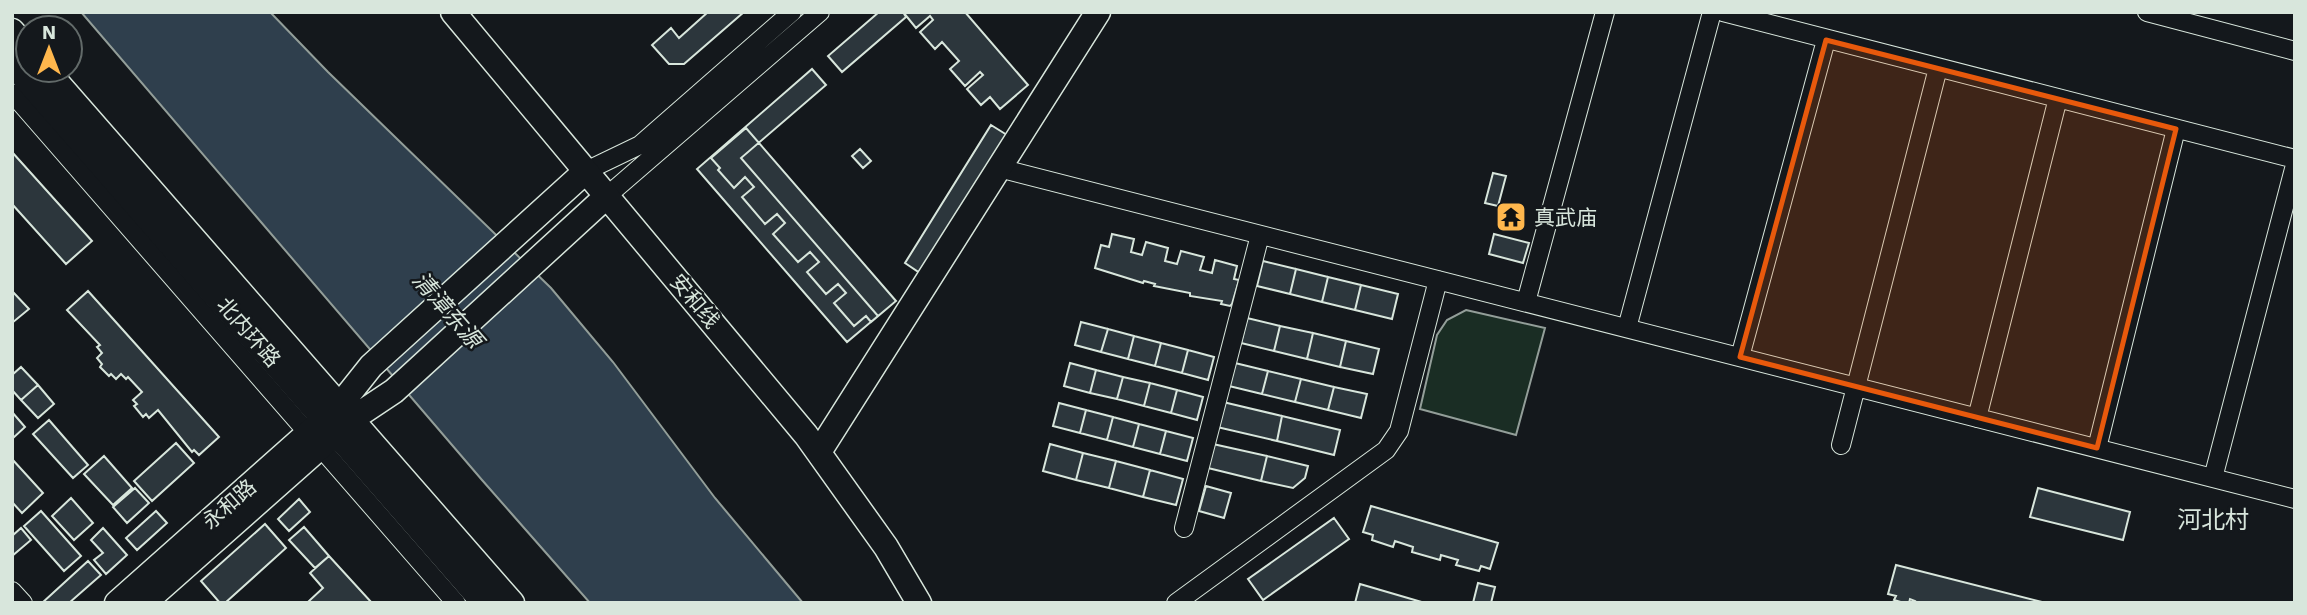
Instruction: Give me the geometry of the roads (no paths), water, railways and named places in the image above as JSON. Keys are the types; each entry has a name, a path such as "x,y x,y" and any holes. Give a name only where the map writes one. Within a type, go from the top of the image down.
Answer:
{"main road":[{"name":"安和线","path":"453,12 819,452 886,547 919,603"},
{"path":"819,452 1098,12"},
{"name":"北内环路","path":"12,63 484,603"},
{"name":"北内环路","path":"57,84 331,426 512,603"},
{"path":"331,426 371,366 586,171"},
{"path":"331,426 394,391 607,196"},
{"name":"永和路","path":"117,603 331,426"},
{"name":"永和路","path":"144,603 331,426"}],"street":[{"path":"586,171 640,145 792,12"},
{"path":"607,196 820,12"},
{"path":"1526,302 1605,12"},
{"path":"1627,328 1712,12"},
{"path":"1723,12 2295,159"},
{"path":"2147,12 2295,51"},
{"path":"1740,357 1826,40"},
{"path":"1841,444 1938,68"},
{"path":"12,93 331,426 456,603"},
{"path":"1978,418 2058,98"},
{"path":"2096,448 2176,129"},
{"path":"2213,478 2295,165"},
{"path":"999,167 2295,499"},
{"path":"1184,528 1260,235"},
{"path":"1176,603 1386,450 1399,431 1438,280"},
{"path":"12,591 23,603"}],"water":[{"name":"清漳东源","path":"81,12 270,12 328,72 551,288 613,362 715,498 803,603 590,603"}],"place":[{"name":"真武庙","path":"1511,217"}],"district":[{"name":"河北村","path":"2213,520"}]}
